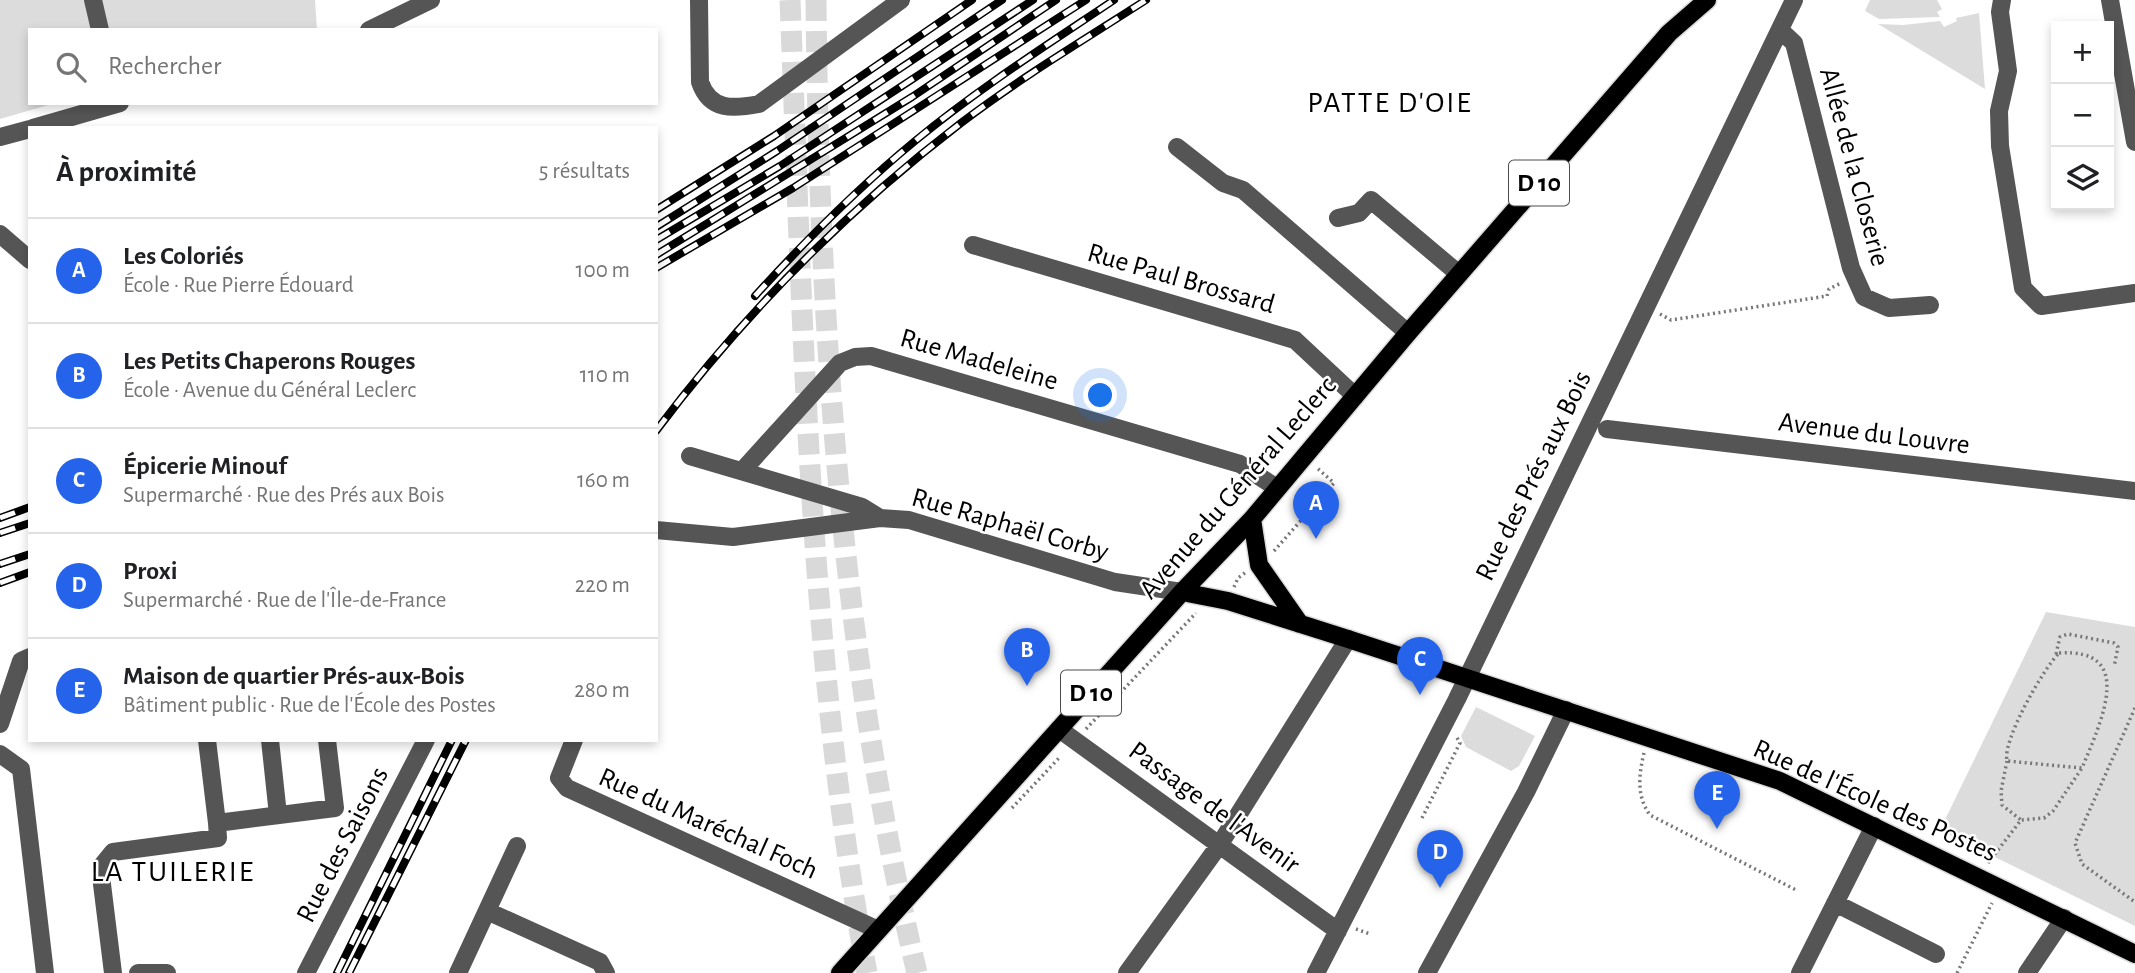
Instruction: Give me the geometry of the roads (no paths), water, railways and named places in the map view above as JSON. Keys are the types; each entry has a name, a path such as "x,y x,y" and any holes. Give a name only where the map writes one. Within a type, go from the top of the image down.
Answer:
{"main road":[{"name":"D 10","path":"1669,33 1689,0"},
{"name":"D 10","path":"1669,33 1707,0"},
{"name":"Avenue du Général Leclerc","path":"840,973 876,929 1182,592 1252,519 1408,333 1669,33"},
{"path":"1252,519 1262,563 1300,624"},
{"name":"Rue de l'École des Postes","path":"1182,592 1228,601 1780,781 2135,954"}],"street":[{"path":"93,0 100,28"},
{"path":"372,28 403,7 431,0"},
{"path":"699,0 700,82 704,95 712,103 734,109 759,104 901,0"},
{"name":"Rue des Prés aux Bois","path":"1316,973 1346,930 1399,827 1466,680 1794,0"},
{"path":"2002,0 2000,12 2008,71 1999,111 2000,146 2024,288 2041,306 2135,293"},
{"path":"2110,0 2135,142"},
{"name":"Allée de la Closerie","path":"1780,30 1794,43 1855,277 1864,297 1874,304 1889,308 1930,305"},
{"path":"39,126 113,105"},
{"path":"0,137 28,129"},
{"path":"1177,146 1223,183 1243,190 1408,333"},
{"path":"1338,218 1359,213 1371,200 1459,274"},
{"path":"0,234 28,258"},
{"name":"Rue Paul Brossard","path":"974,245 1295,341 1354,397"},
{"name":"Rue Madeleine","path":"742,471 840,363 855,357 871,356 1240,464 1277,488"},
{"name":"Avenue du Louvre","path":"1606,429 2135,491"},
{"path":"690,456 862,507 880,518"},
{"name":"Rue Raphaël Corby","path":"658,530 733,537 880,518 909,520 1115,582 1182,592"},
{"path":"1127,973 1220,844 1348,639"},
{"path":"0,724 21,662 28,658"},
{"path":"1427,973 1526,792 1566,710"},
{"name":"Passage de l'Avenir","path":"1059,729 1346,930"},
{"path":"113,973 100,868 113,852 219,838 207,742"},
{"path":"271,742 278,815"},
{"path":"217,822 335,808 327,742"},
{"name":"Rue des Saisons","path":"306,973 425,742"},
{"name":"Rue du Maréchal Foch","path":"573,742 559,778 567,788 876,929"},
{"path":"0,754 21,769 44,973"},
{"path":"1800,973 1874,826"},
{"path":"458,973 517,846"},
{"path":"1835,903 1936,954"},
{"path":"487,911 600,962 606,973"},
{"path":"2027,973 2064,919"},
{"path":"138,973 167,973"}],"tunnel":[{"path":"790,0 805,366 820,610 847,853 867,973"},
{"path":"816,0 822,245 839,490 852,611 870,732 891,853 917,973"}],"railway":[{"path":"658,209 774,136 972,0"},
{"path":"658,226 777,151 1002,0"},
{"path":"658,239 780,166 1033,0"},
{"path":"658,254 912,97 1056,0"},
{"path":"658,267 793,188 1086,0"},
{"path":"755,296 832,216 915,141 988,85 1114,0"},
{"path":"658,428 760,306 798,266 877,192 983,106 1146,0"},
{"path":"0,518 28,508"},
{"path":"0,533 28,524"},
{"path":"0,564 28,555"},
{"path":"0,583 28,573"},
{"path":"337,973 451,742"},
{"path":"349,973 465,742"}],"place":[{"name":"Les Coloriés","path":"1316,539"},
{"name":"Les Petits Chaperons Rouges","path":"1027,686"},
{"name":"Épicerie Minouf","path":"1420,695"},
{"name":"Maison de quartier Prés-aux-Bois","path":"1717,829"},
{"name":"Proxi","path":"1440,888"}],"district":[{"name":"PATTE D'OIE","path":"1390,103"},
{"name":"LA TUILERIE","path":"173,872"}]}
